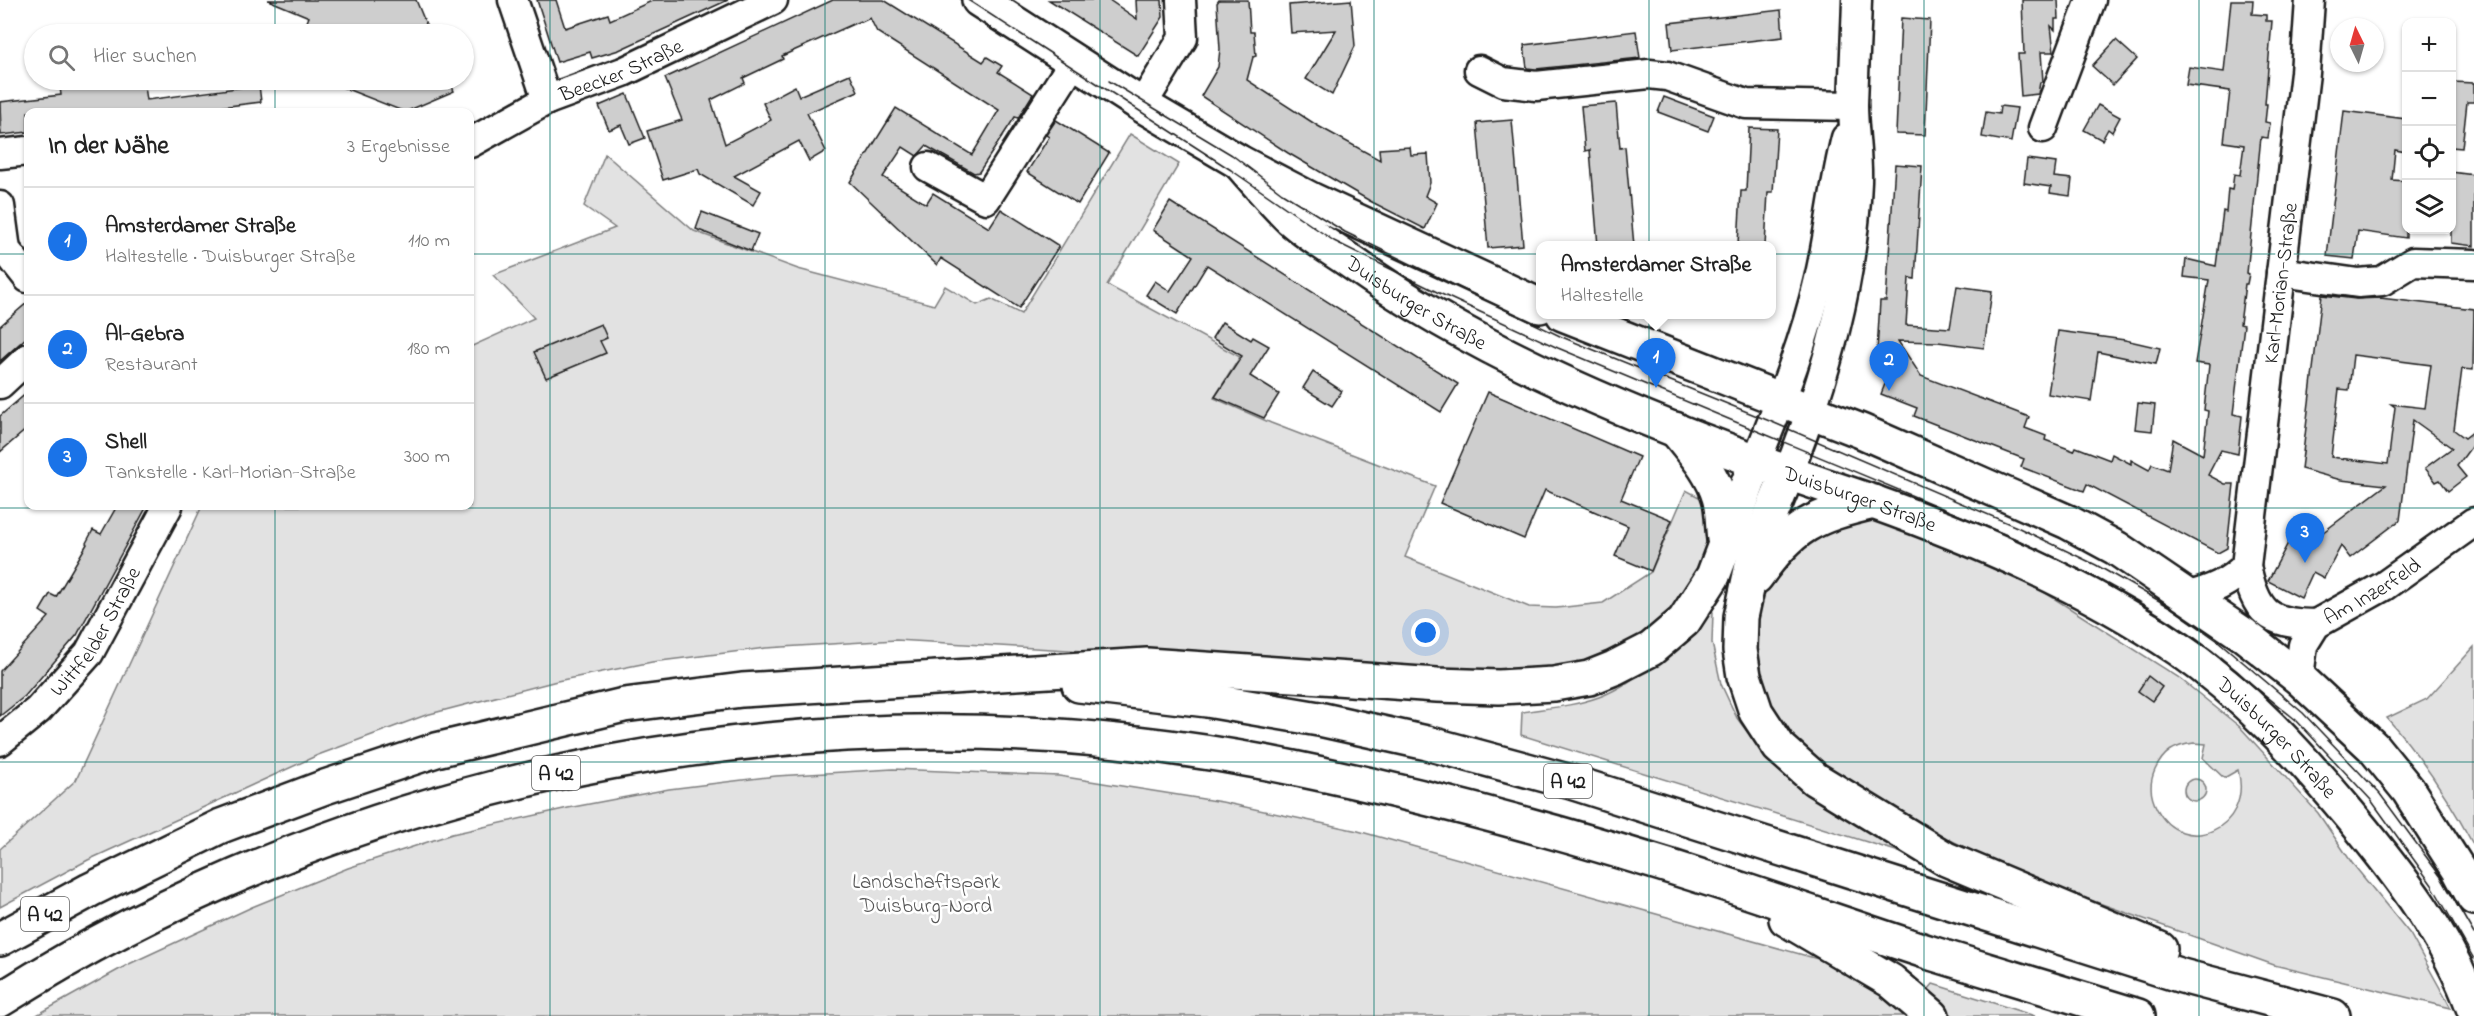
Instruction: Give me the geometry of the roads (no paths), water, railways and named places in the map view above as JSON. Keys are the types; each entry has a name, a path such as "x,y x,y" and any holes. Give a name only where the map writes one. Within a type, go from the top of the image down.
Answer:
{"main road":[{"name":"Duisburger Straße","path":"979,0 1142,105 1239,162 1312,200 1536,304"},
{"name":"Duisburger Straße","path":"1239,162 1292,220 1413,303 1535,370 1601,400 1756,462 1874,502 1965,537 2053,576 2180,650 2249,704 2310,766 2372,841 2423,909 2466,988 2474,1010"},
{"path":"1573,319 1812,411 2068,522 2116,548 2189,596 2299,678 2373,747 2408,790 2467,884"},
{"path":"1675,429 1708,470 1714,483 1720,499 1724,548"},
{"path":"934,678 1148,665 1437,685 1499,687 1589,678 1614,669 1651,649 1684,621 1713,576 1756,462"},
{"path":"1788,473 1754,556 1741,617 1740,650 1744,676 1756,712 1779,747 1815,779 1946,859 2188,969"},
{"path":"1747,590 1773,554 1799,529 1832,512 1874,502"},
{"name":"A 42","path":"0,939 90,890 221,826 325,787 436,750 624,705 742,690 934,678 1052,681 1207,699 1427,743 1571,782 2188,969 2322,1013"},
{"name":"A 42","path":"0,1000 120,930 238,875 341,834 448,799 525,779 676,750 860,732 958,731 1056,735 1156,745 1264,762 1512,819 1719,882 1932,953 2138,1016"},
{"path":"1719,882 1891,981 1932,1016"}],"street":[{"path":"513,0 547,100"},
{"name":"Beecker Straße","path":"474,141 547,100 623,72 773,0"},
{"path":"1142,105 1183,38 1181,0"},
{"path":"1788,473 1812,411 1832,346 1850,262 1857,181 1853,106 1857,0"},
{"path":"2043,128 2091,0"},
{"name":"Karl-Morian-Straße","path":"2310,0 2305,73 2246,566 2250,586 2257,602 2266,613 2279,621 2316,624"},
{"path":"928,167 986,199 1074,61"},
{"path":"1479,70 1503,82 1536,86 1649,75 1667,76 1746,104 1853,106"},
{"path":"1756,462 1799,350 1820,278 1836,179 1853,106"},
{"path":"0,154 24,151"},
{"path":"0,206 6,250 24,273"},
{"path":"2281,272 2358,283 2382,281 2413,262 2474,264"},
{"path":"0,384 24,362"},
{"name":"Wittfelder Straße","path":"0,741 38,710 89,653 166,510"},
{"name":"Am Inzerfeld","path":"2299,678 2303,645 2316,624 2384,586 2474,522"},
{"path":"2189,596 2227,583 2246,566"}],"tram line":[{"path":"968,0 1231,170 1334,241 1558,348 2014,538 2089,574 2163,618 2208,649 2296,720 2371,800 2432,885 2474,959"},
{"path":"1109,81 1232,155 1282,193 1345,232 1562,337 1772,422 2017,527 2096,565 2170,607 2218,641 2303,713 2380,794 2441,877 2474,934"}],"place":[{"name":"Amsterdamer Straße","path":"1656,388"},
{"name":"Al-Gebra","path":"1889,391"},
{"name":"Shell","path":"2305,563"}],"park label":[{"name":"Landschaftspark Duisburg-Nord","path":"926,893"}]}
